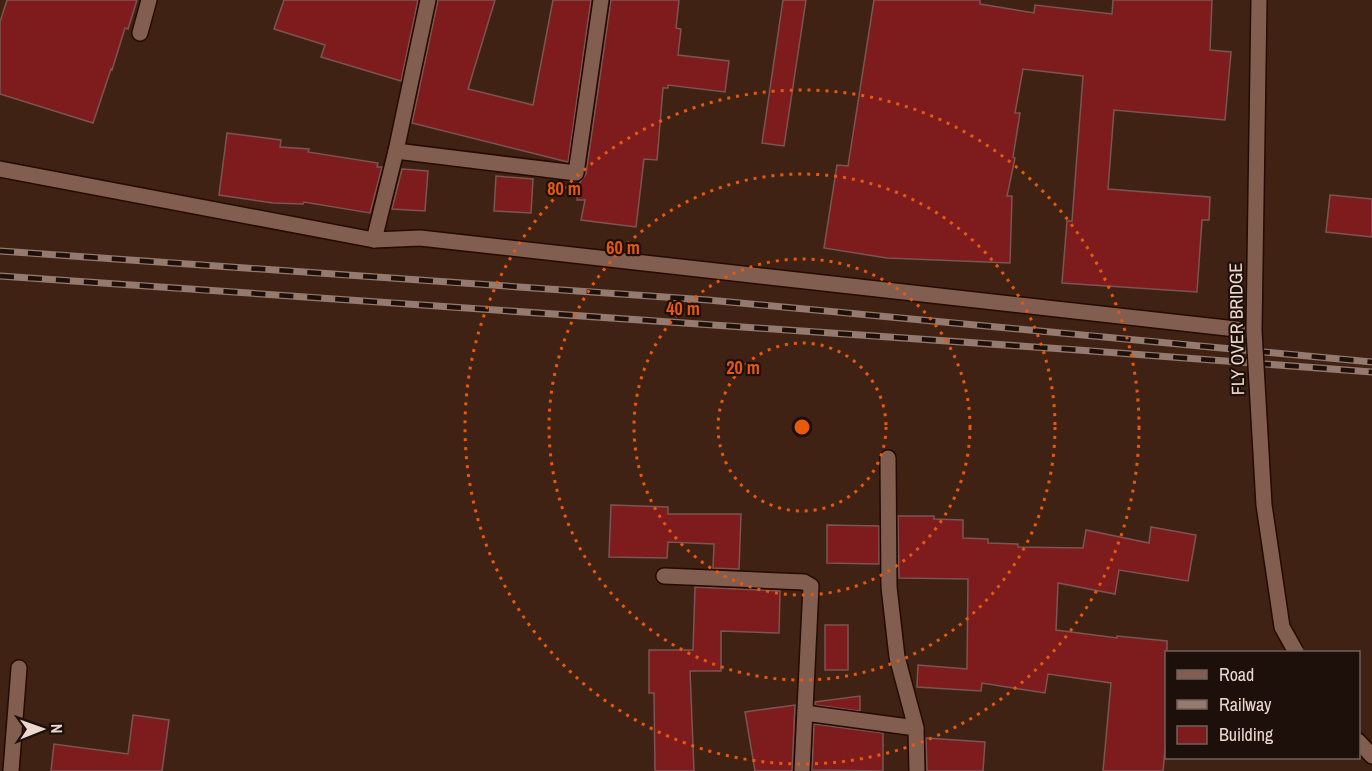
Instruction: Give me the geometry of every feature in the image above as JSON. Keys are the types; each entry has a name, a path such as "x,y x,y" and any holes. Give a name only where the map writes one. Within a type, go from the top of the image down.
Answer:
{"street":[{"path":"140,33 149,0"},
{"path":"374,240 396,152 428,0"},
{"path":"396,152 576,173 601,0"},
{"name":"FLY OVER BRIDGE","path":"1259,0 1254,331 1264,505 1282,627 1295,651"},
{"path":"0,169 374,240 420,238 1254,331"},
{"path":"888,458 889,587 897,657 916,728 917,771"},
{"path":"664,576 804,582 811,586 802,771"},
{"path":"10,771 19,668"},
{"path":"805,713 916,728"},
{"path":"1360,742 1372,756"}],"building":[{"path":"7,0 137,0 128,29 125,28 93,123 0,94 0,22"},
{"path":"284,0 418,0 401,81 321,57 325,45 274,29"},
{"path":"438,0 495,0 468,89 533,105 553,0 591,0 568,162 412,123"},
{"path":"611,0 679,0 676,28 681,29 678,55 729,61 725,92 668,85 668,88 663,88 657,160 644,159 636,227 581,220 585,200 577,200 580,182 586,174"},
{"path":"783,0 806,0 784,146 762,143"},
{"path":"874,0 980,0 980,4 1034,13 1035,5 1112,14 1113,0 1212,0 1210,50 1231,52 1225,120 1114,110 1108,189 1210,197 1209,220 1202,220 1197,292 1062,283 1067,221 1072,221 1083,76 1023,69 1015,113 1020,113 1013,157 1015,158 1007,196 1012,196 1010,263 887,258 824,248 837,165 848,166"},
{"path":"227,133 281,140 280,147 309,149 308,152 378,163 377,167 382,167 370,213 304,202 303,204 273,203 219,195"},
{"path":"402,169 428,171 425,211 392,209"},
{"path":"496,176 533,179 531,213 494,211"},
{"path":"1330,195 1372,199 1372,237 1326,232"},
{"path":"611,505 668,507 668,514 741,514 739,569 713,568 714,544 668,542 667,558 609,557"},
{"path":"898,516 934,516 934,519 963,520 963,538 988,539 988,543 1018,544 1018,547 1083,548 1086,530 1149,543 1151,527 1196,535 1188,581 1119,570 1115,594 1058,583 1056,630 1117,638 1117,636 1167,641 1163,771 1103,771 1111,683 1048,674 1045,693 982,683 981,691 917,687 918,665 967,669 968,579 899,578"},
{"path":"827,525 879,526 879,564 827,563"},
{"path":"695,587 780,591 779,633 721,631 721,671 690,671 694,771 655,771 654,693 649,693 649,650 693,650"},
{"path":"825,625 848,625 848,670 825,670"},
{"path":"860,696 860,711 815,705 815,702"},
{"path":"795,705 792,771 755,771 745,712"},
{"path":"133,715 169,720 162,771 51,771 54,744 128,754"},
{"path":"814,724 883,733 883,771 812,770"},
{"path":"926,738 985,742 983,771 927,771"}],"railway":[{"path":"0,251 708,300 1372,362"},
{"path":"0,276 1372,372"}]}
